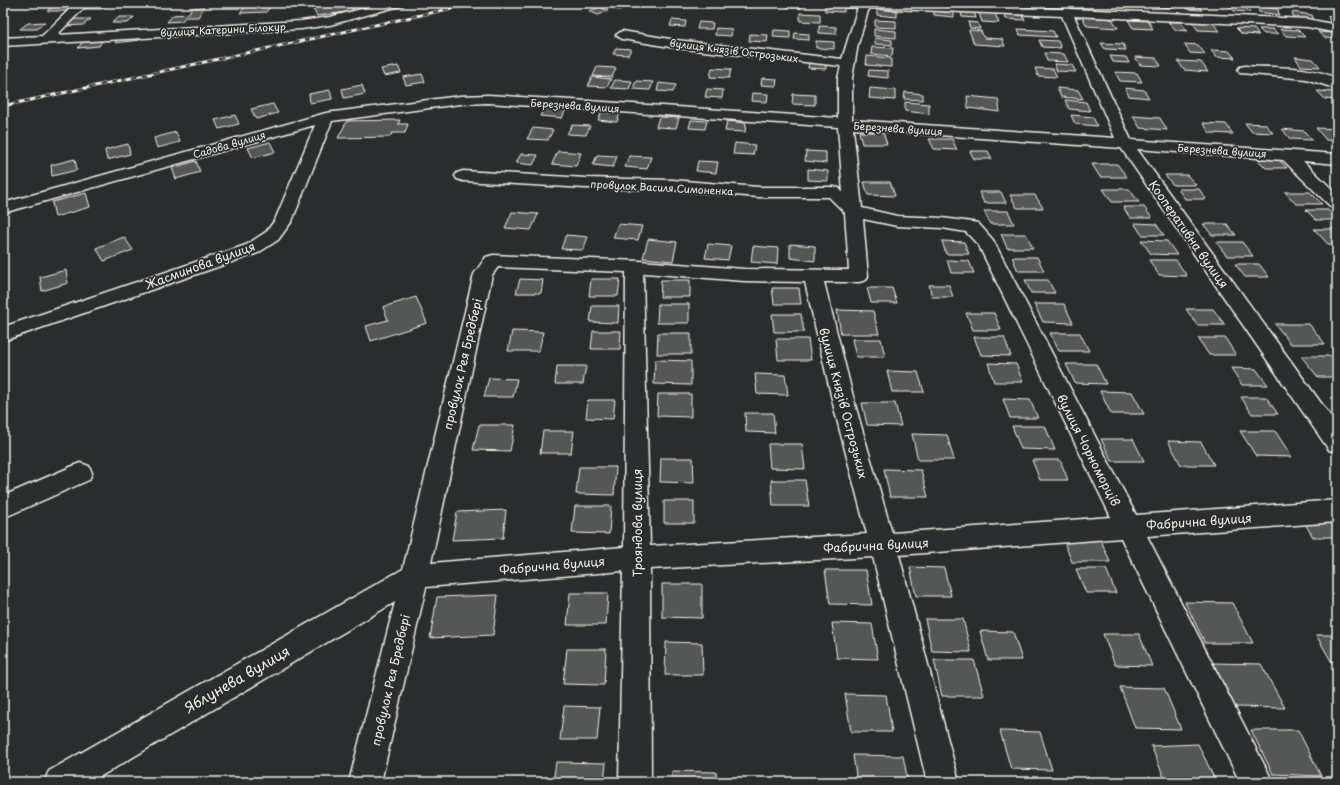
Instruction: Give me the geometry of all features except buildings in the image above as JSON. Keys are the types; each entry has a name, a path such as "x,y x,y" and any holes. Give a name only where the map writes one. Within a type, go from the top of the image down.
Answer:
{"street":[{"path":"46,40 83,3"},
{"name":"вулиця Катерини Білокур","path":"3,42 301,25 330,21 399,3"},
{"path":"846,3 1066,11 1307,23 1337,28"},
{"path":"813,276 859,276 845,124 845,78 847,63 865,4"},
{"name":"Кооперативна вулиця","path":"1066,11 1125,143 1337,443"},
{"name":"вулиця Князів Острозьких","path":"622,35 676,44 847,63"},
{"path":"1245,70 1314,77 1330,80 1337,85"},
{"name":"Березнева вулиця","path":"460,100 488,99 589,105 1337,159"},
{"name":"Садова вулиця","path":"3,208 326,117 460,100"},
{"name":"Жасминова вулиця","path":"3,334 252,249 272,236 283,221 326,117"},
{"path":"1287,155 1337,203"},
{"name":"провулок Василя Симоненка","path":"463,176 586,183 672,185 758,192 833,192 854,212"},
{"name":"вулиця Чорноморців","path":"854,212 897,221 942,223 972,227 987,244 1257,782"},
{"name":"провулок Рея Бредбері","path":"365,782 414,576 482,274 493,262 640,266 744,274 813,276"},
{"name":"Трояндова вулиця","path":"635,782 637,558 634,274 640,266"},
{"name":"вулиця Князів Острозьких","path":"813,276 845,408 883,545 943,782"},
{"path":"3,507 80,473"},
{"name":"Фабрична вулиця","path":"414,576 637,558 883,545 1337,511"},
{"name":"Яблунева вулиця","path":"60,782 414,576"}],"railway":[{"path":"3,106 476,3"}]}
